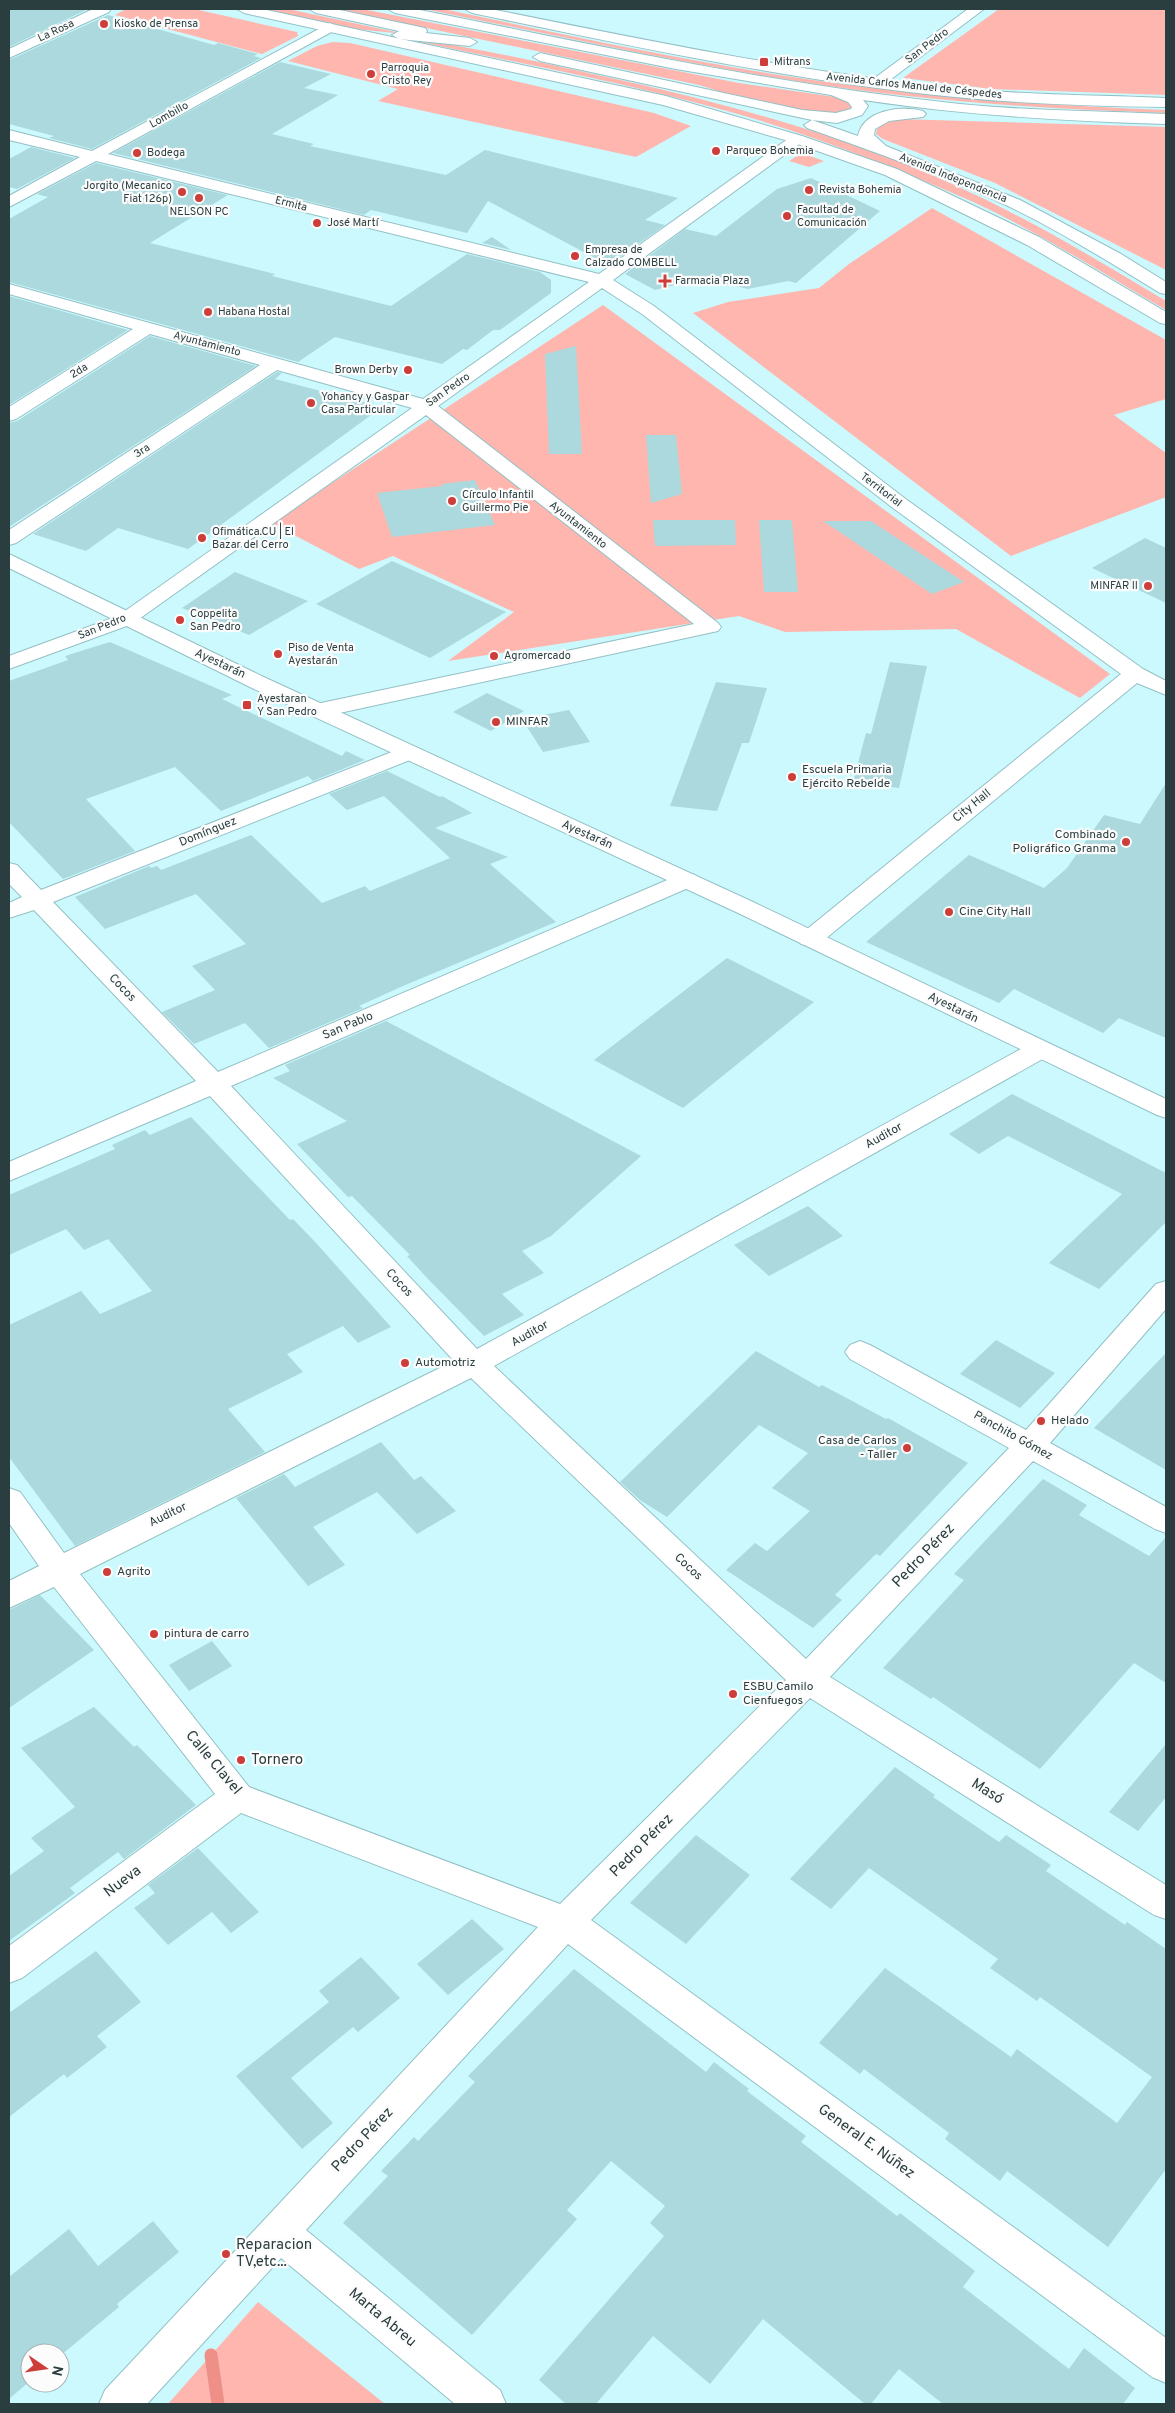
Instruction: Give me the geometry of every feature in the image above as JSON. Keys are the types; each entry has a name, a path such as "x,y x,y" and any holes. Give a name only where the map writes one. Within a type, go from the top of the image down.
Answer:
{"main road":[{"name":"La Rosa","path":"9,54 104,9"},
{"path":"244,9 346,31 470,42"},
{"path":"316,9 488,46"},
{"path":"395,9 732,75"},
{"path":"472,9 664,48 732,75"},
{"name":"San Pedro","path":"878,82 977,9"},
{"name":"Lombillo","path":"9,202 330,27"},
{"name":"Avenida Independencia","path":"346,31 666,101 797,138 890,172 1033,241 1166,319"},
{"name":"Avenida Carlos Manuel de Céspedes","path":"664,48 742,63 990,95 1166,103"},
{"path":"526,54 819,118 842,118 857,112 860,106 858,102 835,92"},
{"name":"Avenida Carlos Manuel de Céspedes","path":"732,75 835,92 961,108 1166,119"},
{"name":"Avenida Independencia","path":"727,99 881,149 1014,203 1115,258 1166,289"},
{"path":"881,149 866,136 866,130 874,122 892,115 1087,116"},
{"name":"Ermita","path":"9,136 602,280"},
{"name":"San Pedro","path":"9,663 125,620 602,280 797,138"},
{"name":"Territorial","path":"602,280 648,310 900,504 1135,674 1166,689"},
{"name":"Ayuntamiento","path":"9,288 426,406 711,627 320,710"},
{"path":"9,309 33,295"},
{"name":"2da","path":"9,415 148,328"},
{"name":"3ra","path":"9,539 275,363"},
{"name":"Ayestarán","path":"9,560 125,620 320,710 407,753 687,880 1166,1110"},
{"name":"City Hall","path":"810,939 1135,674"},
{"name":"Domínguez","path":"9,911 407,753"},
{"name":"Cocos","path":"9,870 214,1084 474,1364 807,1680"},
{"name":"San Pablo","path":"9,1172 687,880"},
{"name":"Auditor","path":"9,1595 474,1364 1039,1050"},
{"name":"Pedro Pérez","path":"119,2404 566,1922 807,1680 1030,1445 1166,1291"},
{"name":"Panchito Gómez","path":"860,1352 1166,1521"},
{"name":"Calle Clavel","path":"9,1500 58,1569 237,1797 566,1922"},
{"name":"Masó","path":"807,1680 1166,1904"},
{"name":"Nueva","path":"9,1968 237,1797"},
{"name":"General E. Núñez","path":"566,1922 1166,2362"},
{"name":"Marta Abreu","path":"278,2232 486,2404"}],"shaded area":[{"path":"126,9 194,9 297,32 298,36 262,54 115,15"},
{"path":"262,9 288,9 405,34 355,29"},
{"path":"335,9 362,9 739,83 835,97 852,102 852,109 825,116 741,98 699,85"},
{"path":"424,9 443,9 669,56 806,79 941,95 1166,110 1166,113 984,103 847,89 707,66"},
{"path":"999,9 1166,9 1166,95 992,89 903,78"},
{"path":"397,37 486,51 631,82 743,111 854,145 960,188 1032,223 1166,301 1166,310 1046,239 996,213 911,175 820,140 727,111 645,90"},
{"path":"333,42 350,43 654,113 691,126 636,157 378,101 398,89 288,61 317,46"},
{"path":"898,119 1166,127 1166,270 995,183 883,139 876,134 877,129 881,125"},
{"path":"802,153 824,161 809,167 789,161"},
{"path":"932,208 1166,340 1166,399 1114,415 1166,453 1166,497 1011,556 693,313 728,302 819,288 849,264"},
{"path":"603,305 1110,674 1080,698 956,629 785,632 739,616 448,661 514,612 393,556 359,569 271,523"},
{"path":"258,2302 385,2404 168,2404"}],"building":[{"path":"9,9 88,9 9,47"},
{"path":"108,15 214,45 218,43 258,54 254,56 261,58 92,149 49,138 54,136 9,124 9,60"},
{"path":"280,62 331,74 304,88 338,95 272,134 314,144 310,146 446,175 485,150 678,198 645,220 665,225 608,265 488,201 467,233 371,210 364,215 113,153"},
{"path":"31,147 75,158 17,189 9,187 9,159"},
{"path":"96,163 228,195 150,243 275,274 272,276 391,306 467,254 540,272 551,280 551,293 500,330 493,330 467,350 463,349 442,364 335,337 298,362 9,282 9,219 48,197 37,194"},
{"path":"811,178 880,211 796,283 788,281 748,289 702,278 655,290 625,274 685,229 716,236 777,189"},
{"path":"492,237 511,250 482,243"},
{"path":"9,296 128,330 9,405"},
{"path":"150,336 256,366 9,527 9,423 17,421"},
{"path":"576,346 582,454 549,454 545,354"},
{"path":"277,372 282,373 275,379 382,407 188,549 118,528 86,551 33,534"},
{"path":"646,435 676,435 682,494 651,503"},
{"path":"475,480 495,525 392,537 377,493 442,486 442,484"},
{"path":"653,520 735,520 736,545 655,546"},
{"path":"759,520 792,520 798,592 764,592"},
{"path":"823,521 871,521 964,582 932,594"},
{"name":"MINFAR II","path":"1145,538 1166,548 1166,603 1092,568"},
{"path":"392,561 506,612 430,658 316,604"},
{"path":"235,572 308,601 249,635 182,608"},
{"path":"110,642 232,695 222,699 342,756 346,751 365,760 313,781 308,776 221,811 175,767 86,799 135,851 63,879 9,822 9,681 68,660 65,656"},
{"path":"890,662 927,666 899,788 853,782 866,733 871,734"},
{"path":"716,682 767,688 749,743 742,743 717,811 670,806"},
{"path":"487,693 524,711 491,731 453,712"},
{"path":"569,710 590,742 543,752 522,719"},
{"path":"387,771 440,797 442,796 472,813 435,828 508,857 490,864 556,922 403,986 359,1006 363,1008 269,1048 245,1023 194,1044 162,1012 215,990 192,966 246,944 196,894 105,929 75,897 149,866 151,868 157,866 161,870 251,835 322,903 365,886 370,891 450,858 384,796 347,810 329,794"},
{"path":"1166,783 1166,1038 1119,1018 1103,1033 1014,989 999,1003 866,942 969,855 1044,888 1067,868 1104,815 1140,824"},
{"path":"727,958 814,1002 683,1108 594,1060"},
{"path":"386,1021 641,1156 551,1236 522,1251 544,1273 502,1294 524,1315 484,1336 407,1256 410,1255 352,1196 348,1197 297,1144 347,1121 273,1078 290,1071 285,1065"},
{"path":"1012,1094 1166,1173 1166,1222 1099,1289 1049,1263 1122,1194 1008,1136 979,1154 949,1134"},
{"path":"191,1117 290,1220 293,1219 317,1244 391,1327 358,1343 343,1326 287,1354 303,1372 228,1409 265,1452 75,1546 9,1457 9,1325 81,1291 100,1314 152,1291 108,1239 84,1250 66,1229 9,1255 9,1195 115,1149 112,1145 145,1130 150,1135"},
{"path":"808,1206 843,1236 769,1276 734,1245"},
{"path":"996,1340 1055,1373 1020,1408 960,1374"},
{"path":"756,1351 819,1387 822,1385 886,1419 888,1418 968,1463 880,1556 876,1554 835,1595 842,1600 813,1628 726,1570 755,1543 767,1551 810,1511 772,1488 808,1453 759,1425 667,1517 640,1500 620,1482"},
{"path":"1166,1353 1166,1470 1094,1428"},
{"path":"381,1442 414,1480 421,1476 456,1511 417,1534 377,1492 313,1527 345,1565 308,1586 236,1498 284,1474 295,1487"},
{"path":"1043,1479 1087,1505 1079,1515 1149,1556 1166,1537 1166,1683 1134,1663 1040,1769 933,1697 931,1699 883,1668 964,1580 954,1574"},
{"path":"40,1595 94,1650 9,1708 9,1610"},
{"path":"212,1641 232,1666 189,1691 169,1665"},
{"path":"94,1707 134,1747 137,1745 196,1805 124,1859 118,1852 70,1888 75,1893 9,1941 9,1876 44,1851 31,1838 75,1807 21,1748"},
{"path":"1166,1744 1166,1797 1138,1831 1109,1812"},
{"path":"895,1767 935,1795 933,1797 999,1842 1006,1835 1051,1865 1046,1871 1125,1925 1127,1922 1166,1949 1166,2169 1108,2247 1007,2171 1000,2181 945,2139 949,2133 864,2069 860,2074 819,2043 885,1968 1011,2057 1017,2049 1117,2123 1152,2077 1040,1997 1037,2001 990,1968 998,1959 869,1868 831,1909 790,1879"},
{"path":"696,1835 750,1875 686,1944 630,1903"},
{"path":"198,1848 259,1912 231,1933 212,1912 168,1945 134,1908 155,1893 148,1885"},
{"path":"472,1919 504,1949 448,1995 417,1964"},
{"path":"96,1951 141,2002 97,2036 107,2047 67,2078 64,2074 9,2117 9,2013"},
{"path":"361,1957 400,1998 358,2032 353,2027 291,2078 333,2123 302,2149 236,2076 329,2002 319,1991"},
{"path":"574,1969 706,2072 714,2062 749,2089 747,2091 806,2136 801,2142 897,2216 900,2213 975,2271 963,2287 1069,2369 1084,2348 1135,2388 1123,2404 943,2404 899,2369 871,2404 865,2404 763,2319 710,2384 653,2336 596,2404 566,2404 539,2380 664,2236 650,2223 665,2206 611,2161 567,2210 577,2219 472,2335 343,2223 388,2176 381,2171 414,2137 418,2141 475,2082 468,2076"},
{"path":"153,2221 179,2252 117,2304 119,2307 70,2348 70,2343 20,2343 20,2390 9,2399 9,2277 69,2229 98,2266"}],"waterway":[{"path":"211,2355 218,2404"}],"place":[{"name":"Kiosko de Prensa","path":"104,24"},
{"name":"Mitrans","path":"764,62"},
{"name":"Parroquia Cristo Rey","path":"371,74"},
{"name":"Parqueo Bohemia","path":"716,151"},
{"name":"Bodega","path":"137,153"},
{"name":"Revista Bohemia","path":"809,190"},
{"name":"Jorgito (Mecanico Fiat 126p)","path":"182,192"},
{"name":"NELSON PC","path":"199,198"},
{"name":"Facultad de Comunicación","path":"787,216"},
{"name":"José Martí","path":"317,223"},
{"name":"Empresa de Calzado COMBELL","path":"575,256"},
{"name":"Farmacia Plaza","path":"665,281"},
{"name":"Habana Hostal","path":"208,312"},
{"name":"Brown Derby","path":"408,370"},
{"name":"Yohancy y Gaspar Casa Particular","path":"311,403"},
{"name":"Círculo Infantil Guillermo Pie","path":"452,501"},
{"name":"Ofimática.CU | El Bazar del Cerro","path":"202,538"},
{"name":"MINFAR II","path":"1148,586"},
{"name":"Coppelita San Pedro","path":"180,620"},
{"name":"Piso de Venta Ayestarán","path":"278,654"},
{"name":"Agromercado","path":"494,656"},
{"name":"Ayestaran Y San Pedro","path":"247,705"},
{"name":"MINFAR","path":"496,722"},
{"name":"Escuela Primaria Ejército Rebelde","path":"792,777"},
{"name":"Combinado Poligráfico Granma","path":"1126,842"},
{"name":"Cine City Hall","path":"949,912"},
{"name":"Automotriz","path":"405,1363"},
{"name":"Helado","path":"1041,1421"},
{"name":"Casa de Carlos - Taller","path":"907,1448"},
{"name":"Agrito","path":"107,1572"},
{"name":"pintura de carro","path":"154,1634"},
{"name":"ESBU Camilo Cienfuegos","path":"733,1694"},
{"name":"Tornero","path":"241,1760"},
{"name":"Reparacion TV,etc...","path":"226,2254"}]}
